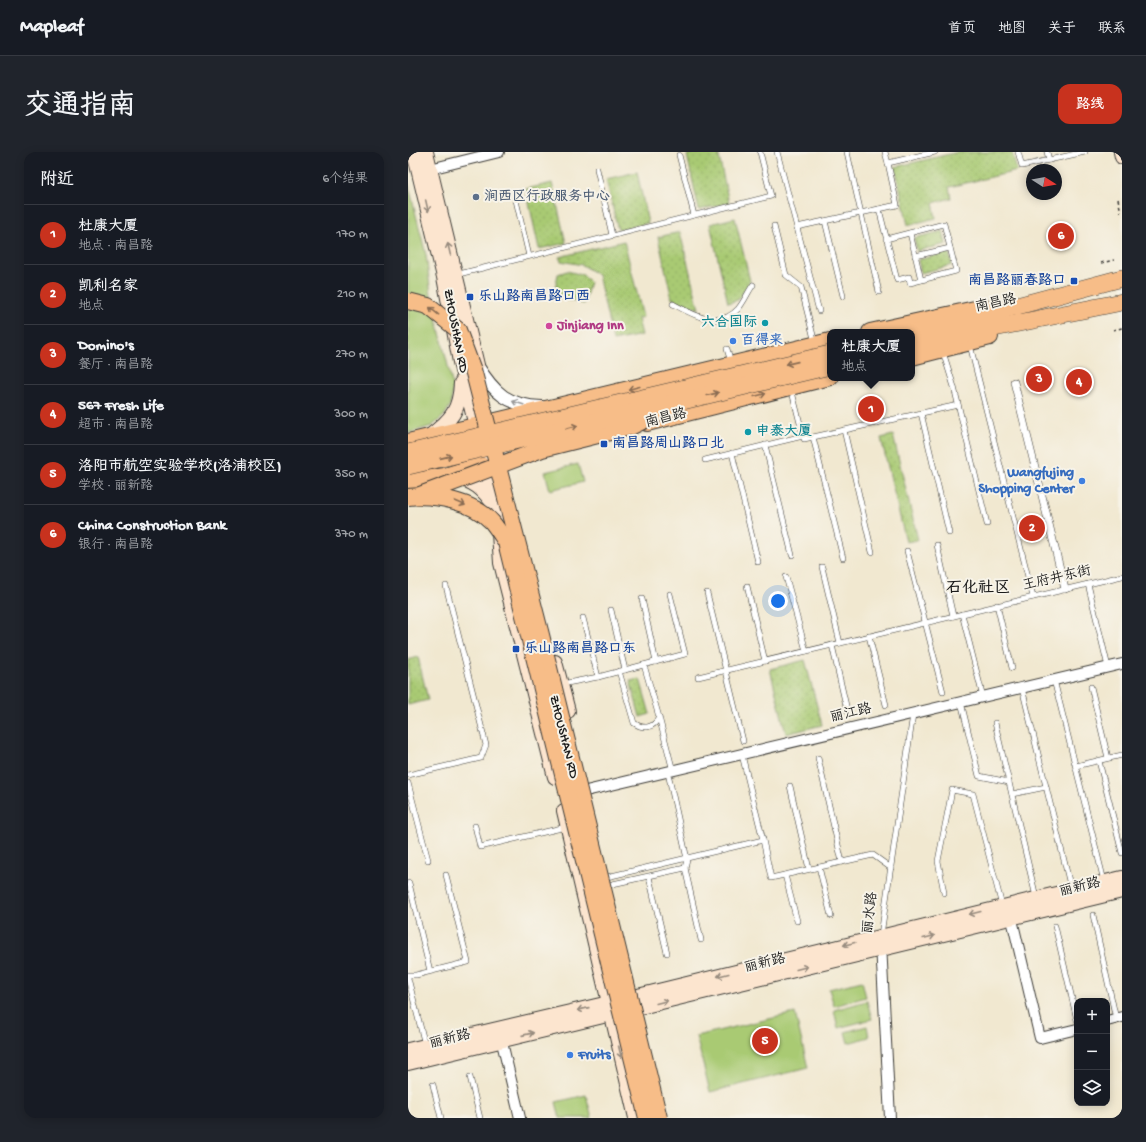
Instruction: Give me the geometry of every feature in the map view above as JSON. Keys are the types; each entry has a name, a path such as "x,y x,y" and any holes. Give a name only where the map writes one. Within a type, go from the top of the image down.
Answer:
{"highway":[{"name":"南昌路","path":"915,334 961,333 1122,277"},
{"name":"南昌路","path":"915,345 961,333 1122,303"},
{"name":"南昌路","path":"408,453 827,355"},
{"name":"南昌路","path":"408,466 827,367"}],"main road":[{"name":"ZHOUSHAN RD","path":"414,152 423,164 455,274 491,423 501,563 581,824 608,881 636,1118"},
{"path":"1121,152 1122,157"},
{"name":"ZHOUSHAN RD","path":"423,164 460,362 476,426 494,462 562,685 586,791 581,824"},
{"name":"南昌路","path":"884,329 1122,277"},
{"path":"408,301 428,306 458,330 474,373 541,635 659,1118"},
{"name":"南昌路","path":"915,355 943,349 961,333"},
{"path":"408,442 823,342"},
{"path":"428,438 443,426 456,410 461,397 460,362"},
{"name":"南昌路","path":"408,482 445,476 494,462 827,378"},
{"path":"672,379 666,388 666,403 671,410 681,415"},
{"path":"413,497 542,449 630,427 690,400"},
{"name":"ZHOUSHAN RD","path":"494,462 504,495 623,1003 666,1118"},
{"path":"445,476 470,481 480,487 497,510"},
{"path":"413,497 455,500 475,510 491,521 506,542 647,1118"},
{"name":"丽新路","path":"1007,910 1036,898 1122,878"},
{"name":"丽新路","path":"408,1063 500,1034 1007,910 1122,891"},
{"name":"丽新路","path":"408,1050 500,1034"}],"street":[{"path":"423,164 470,152"},
{"path":"423,164 499,152"},
{"path":"477,365 493,388 503,397 516,403 528,406 557,407"},
{"path":"1014,382 1065,589"},
{"name":"丽江路","path":"586,791 1122,664"},
{"path":"1007,910 1040,1038 1074,1030"},
{"name":"丽水路","path":"881,942 890,1118"},
{"path":"500,1034 520,1118"}],"lane":[{"path":"455,274 771,196 760,152"},
{"path":"777,152 819,311"},
{"path":"847,152 879,292"},
{"path":"797,227 897,205 885,152"},
{"path":"888,163 935,152"},
{"path":"1018,152 1022,166 1085,152"},
{"path":"1047,152 1049,160"},
{"path":"679,155 694,216"},
{"path":"597,168 612,235"},
{"path":"515,196 529,256"},
{"path":"879,209 886,239 897,280 909,276 910,283 956,271 944,224 886,239"},
{"path":"825,221 843,296"},
{"path":"774,226 786,275 801,287 823,342"},
{"path":"910,233 921,280"},
{"path":"915,256 950,248"},
{"path":"673,304 694,316 720,321 738,309 752,285"},
{"path":"961,333 1033,597"},
{"path":"943,349 988,524"},
{"path":"727,350 732,365"},
{"path":"791,386 804,439 958,405"},
{"path":"921,413 949,533"},
{"path":"844,430 872,552"},
{"path":"705,460 803,436"},
{"path":"813,437 843,558"},
{"path":"765,445 792,555"},
{"path":"732,453 758,562"},
{"path":"937,545 953,616"},
{"path":"908,551 942,692"},
{"path":"822,567 840,643"},
{"name":"王府井东街","path":"698,677 1122,576"},
{"path":"786,577 806,651"},
{"path":"1088,584 1108,667"},
{"path":"408,775 481,758 486,745 446,586"},
{"path":"747,586 765,661"},
{"path":"707,593 743,742"},
{"path":"562,685 685,654 670,594"},
{"path":"642,599 656,662"},
{"path":"997,606 1012,668"},
{"path":"611,610 625,670"},
{"path":"962,614 983,697"},
{"path":"583,618 598,677"},
{"path":"869,636 886,705"},
{"path":"832,645 847,710"},
{"path":"644,665 659,717 687,859 685,868 701,940"},
{"path":"619,671 634,723 639,727 645,728 652,726 659,717"},
{"path":"1054,680 1104,882"},
{"path":"1091,687 1108,758"},
{"path":"1022,688 1071,890"},
{"path":"961,702 979,776 1009,782"},
{"name":"丽水路","path":"881,942 913,714"},
{"path":"995,724 1036,898"},
{"path":"742,755 771,878 873,855 892,868"},
{"path":"1076,766 1122,755"},
{"path":"818,758 842,862"},
{"path":"1099,761 1122,853"},
{"path":"408,783 428,860"},
{"path":"790,786 809,869"},
{"path":"1012,794 1046,787"},
{"path":"944,892 938,862 952,790 973,794 1007,910"},
{"path":"475,826 480,847 581,824"},
{"path":"608,881 763,840"},
{"path":"819,867 831,916"},
{"path":"608,881 649,877 685,868"},
{"path":"785,874 797,921"},
{"path":"425,1046 408,976 468,962 446,875"},
{"path":"649,877 667,953"},
{"path":"409,883 430,971"},
{"path":"1093,915 1115,1019"},
{"path":"1054,926 1074,1008"},
{"path":"470,1077 480,1118"},
{"path":"433,1085 440,1118"}],"path":[{"path":"1118,199 1121,212"},
{"path":"1101,263 1114,260"},
{"path":"1113,330 1122,328"}],"green space":[{"path":"698,152 718,152 729,203 699,210 687,155"},
{"path":"958,152 1012,152 1017,171 949,187 951,198 933,203 936,218 908,225 895,167"},
{"path":"637,172 648,223 618,230 606,179"},
{"path":"408,183 426,255 431,295 453,387 451,404 444,416 432,426 408,433"},
{"path":"552,183 566,243 539,249 526,189"},
{"path":"735,218 750,281 738,300 728,303 710,224"},
{"path":"943,231 946,244 917,251 914,238"},
{"path":"680,232 699,309 672,299 658,237"},
{"path":"624,241 643,317 638,319 642,335 613,341 598,275 582,265 561,261 559,257"},
{"path":"949,252 952,265 921,273 918,260"},
{"path":"567,271 583,275 590,282 584,304 556,297 554,293 558,274"},
{"path":"893,435 918,540 906,542 881,438"},
{"path":"578,464 583,482 550,490 545,472"},
{"path":"418,657 428,700 408,705 408,660"},
{"path":"805,660 822,725 786,734 770,669"},
{"path":"640,679 650,714 640,717 630,681"},
{"path":"862,981 866,997 834,1006 829,989"},
{"path":"867,1001 872,1019 838,1028 834,1010"},
{"path":"795,1013 808,1068 710,1092 696,1036"},
{"path":"867,1026 869,1037 848,1043 845,1032"},
{"path":"586,1095 592,1118 560,1118 556,1102"}],"place":[{"name":"涧西区行政服务中心","path":"476,197"},
{"name":"China Construction Bank","path":"1061,236"},
{"name":"南昌路丽春路口","path":"1074,281"},
{"name":"乐山路南昌路口西","path":"470,297"},
{"name":"六合国际","path":"765,323"},
{"name":"Jinjiang Inn","path":"549,326"},
{"name":"百得来","path":"733,341"},
{"name":"Domino's","path":"1039,379"},
{"name":"567 Fresh Life","path":"1079,382"},
{"name":"杜康大厦","path":"871,409"},
{"name":"申泰大厦","path":"748,432"},
{"name":"南昌路周山路口北","path":"604,444"},
{"name":"Wangfujing Shopping Center","path":"1082,481"},
{"name":"凯利名家","path":"1032,528"},
{"name":"乐山路南昌路口东","path":"516,649"},
{"name":"洛阳市航空实验学校(洛浦校区)","path":"765,1041"},
{"name":"Fruits","path":"570,1055"}],"district":[{"name":"石化社区","path":"978,589"}]}
